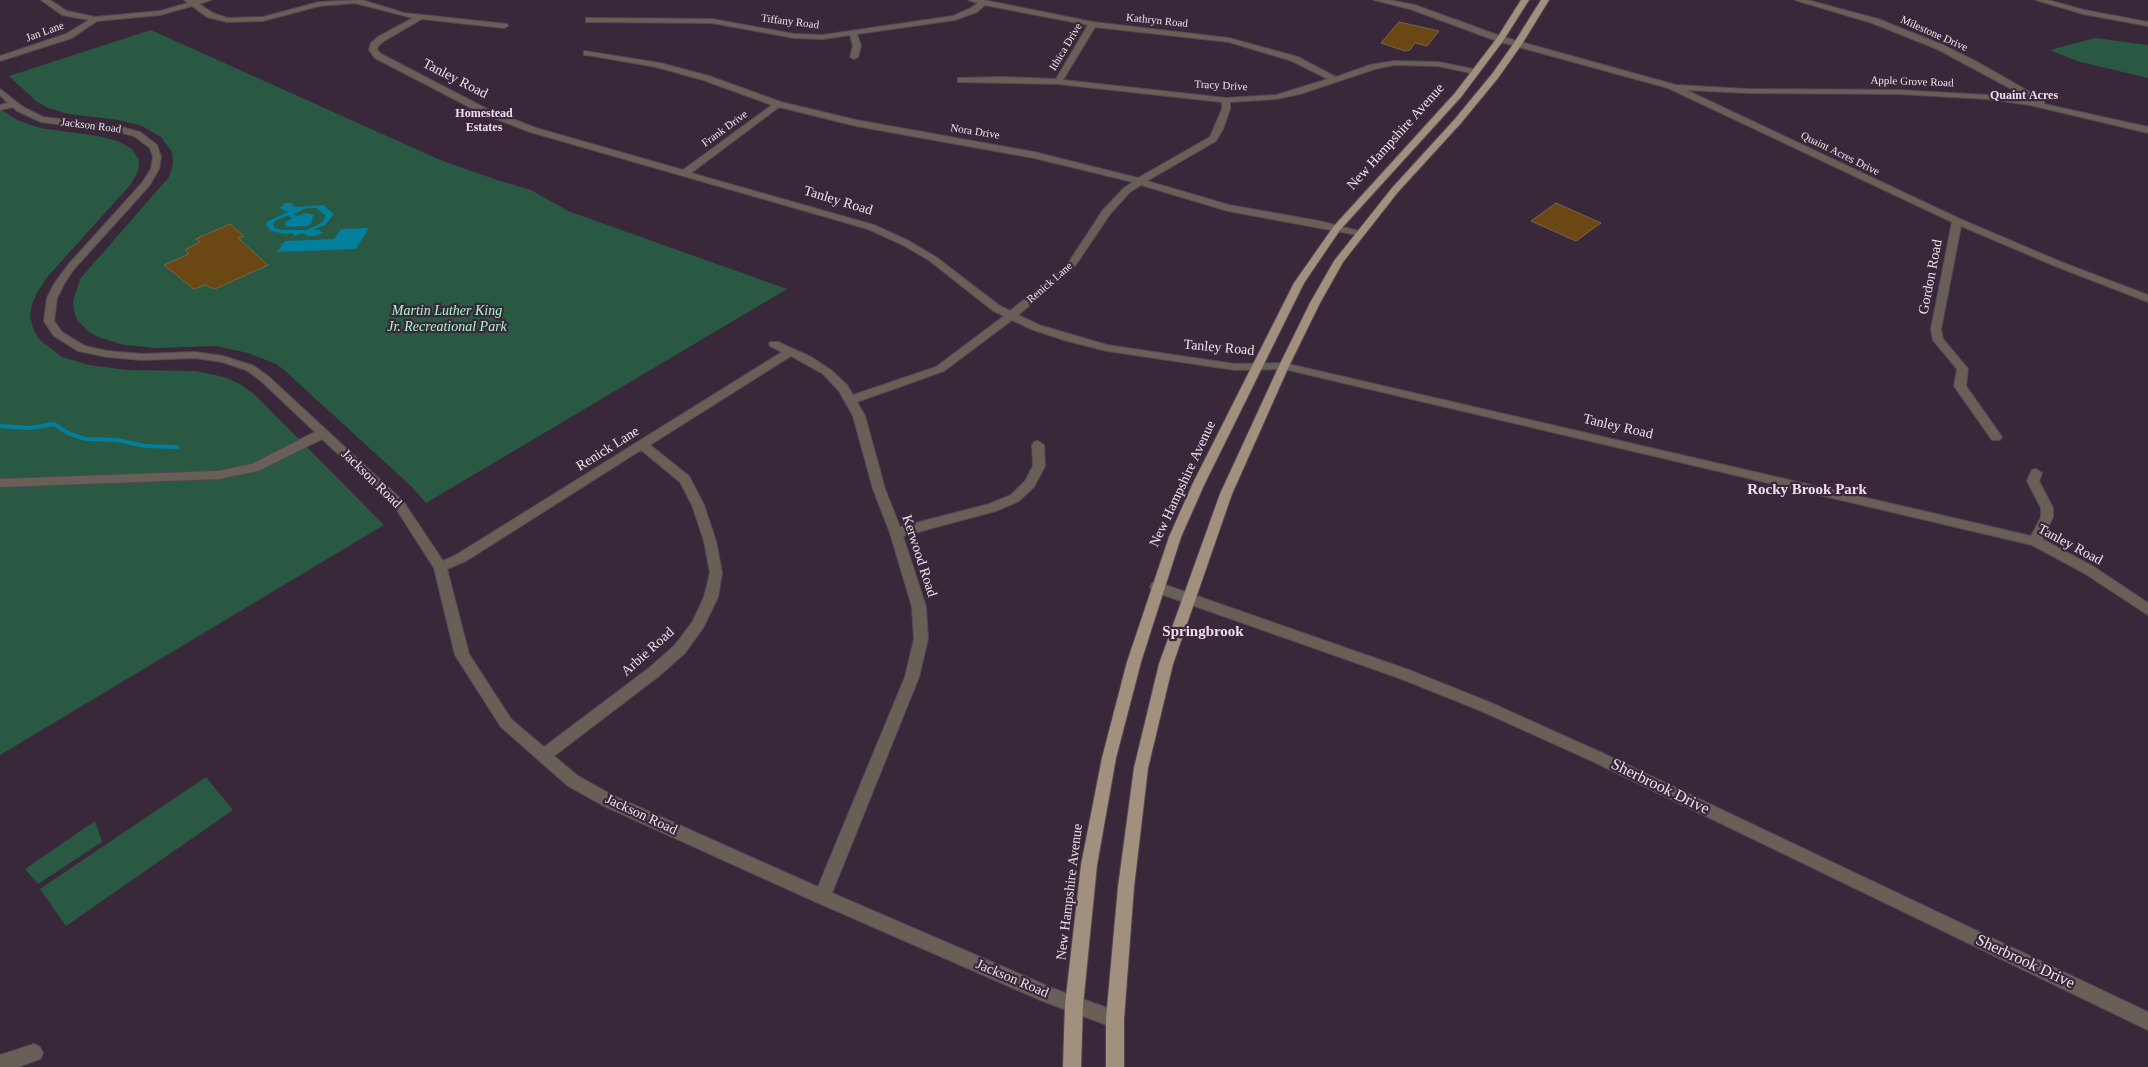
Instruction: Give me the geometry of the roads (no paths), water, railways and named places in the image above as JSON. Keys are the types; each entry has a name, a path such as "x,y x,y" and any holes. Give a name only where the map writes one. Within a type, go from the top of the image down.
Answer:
{"main road":[{"name":"New Hampshire Avenue","path":"1072,1067 1074,1005 1089,865 1109,758 1134,662 1157,588 1176,537 1199,483 1299,283 1337,228 1387,171 1435,121 1475,72 1500,39 1525,0"},
{"path":"1115,1067 1115,1020 1126,887 1142,768 1166,664 1226,494 1284,366 1326,282 1360,234 1395,190 1454,126 1495,76 1518,44 1545,0"},
{"path":"1435,121 1454,126"}],"street":[{"path":"45,0 65,13 95,19 142,16 191,2 207,0"},
{"name":"Kathryn Road","path":"972,0 1093,24 1229,40 1295,59 1334,80"},
{"name":"Quaint Acres Drive","path":"1378,0 1412,7 1500,39 1671,86 1957,221 2058,264 2148,299"},
{"name":"Milestone Drive","path":"1799,0 1875,21 1940,47 2052,108"},
{"path":"2040,0 2083,12 2148,24"},
{"path":"191,2 218,18 233,21 263,19 319,4 344,1 367,2 389,11 419,18 504,26"},
{"name":"Tiffany Road","path":"589,20 697,20 807,38 853,34 955,18 974,10 983,2"},
{"name":"Tanley Road","path":"419,18 381,39 374,45 373,50 378,56 504,119 533,130 807,207 880,231 906,243 933,259 996,308 1044,330 1107,348 1158,357 1226,366 1284,366 2035,541 2089,570 2148,610"},
{"name":"Jan Lane","path":"0,59 69,36 95,19"},
{"name":"Ithica Drive","path":"1058,82 1093,24"},
{"path":"853,34 857,46 854,57"},
{"name":"Nora Drive","path":"587,53 657,65 706,78 778,104 890,130 1034,155 1139,181 1228,208 1360,234"},
{"name":"Tracy Drive","path":"961,80 1002,79 1058,82 1226,100 1276,97 1372,67 1394,63 1438,64 1475,72"},
{"name":"Apple Grove Road","path":"1671,86 1747,91 1939,93 1987,97 2052,108 2148,130"},
{"name":"Jackson Road","path":"0,91 13,104 41,119 118,128 137,134 154,147 157,157 155,168 146,184 71,267 59,284 52,298 49,321 58,334 82,349 107,354 142,357 195,355 224,359 250,368 264,378 399,504 440,567 462,655 506,723 573,781 609,801 822,897 1074,1005 1115,1020"},
{"name":"Renick Lane","path":"851,400 940,369 1070,267 1106,212 1127,190 1139,181 1190,154 1213,139 1219,129 1226,109 1226,100"},
{"path":"0,108 13,104"},
{"name":"Frank Drive","path":"685,173 778,104"},
{"name":"Gordon Road","path":"1957,221 1936,329 1938,340 1963,368 1960,386 1996,437"},
{"name":"Kerwood Road","path":"774,344 807,359 827,372 843,388 851,400 859,416 878,489 896,533 919,607 921,639 912,677 822,897"},
{"name":"Renick Lane","path":"440,567 461,558 789,352"},
{"path":"0,483 194,476 228,473 254,468 323,433"},
{"name":"Arbie Road","path":"544,755 654,672 680,649 698,624 711,597 716,573 710,541 698,505 685,479 642,445"},
{"path":"896,533 992,508 1015,498 1030,484 1039,466 1038,445"},
{"path":"2035,541 2047,517 2047,508 2033,482 2036,473"},
{"name":"Sherbrook Drive","path":"1157,588 1404,674 1484,706 1595,756 2148,1021"},
{"path":"0,1064 34,1053"}],"water":[{"path":"284,203 293,203 292,205 297,207 323,205 334,214 325,225 312,230 319,230 323,233 308,236 302,233 294,236 293,233 285,234 271,231 266,225 268,221 290,211 280,208","holes":["307,208 316,208 326,216 321,223 307,230 281,230 275,228 273,224 275,221 287,216 292,218 284,223 287,227 307,226 311,224 314,215 306,213 297,216 294,214"]},
{"path":"369,228 356,249 277,252 285,241 334,239 341,229"}],"waterway":[{"path":"0,426 30,428 54,424 68,433 85,439 117,440 145,446 177,447"}],"district":[{"name":"Quaint Acres","path":"2024,96"},
{"name":"Homestead Estates","path":"484,121"},
{"name":"Rocky Brook Park","path":"1807,490"},
{"name":"Springbrook","path":"1203,632"}],"park label":[{"name":"Martin Luther King Jr. Recreational Park","path":"447,320"}]}
